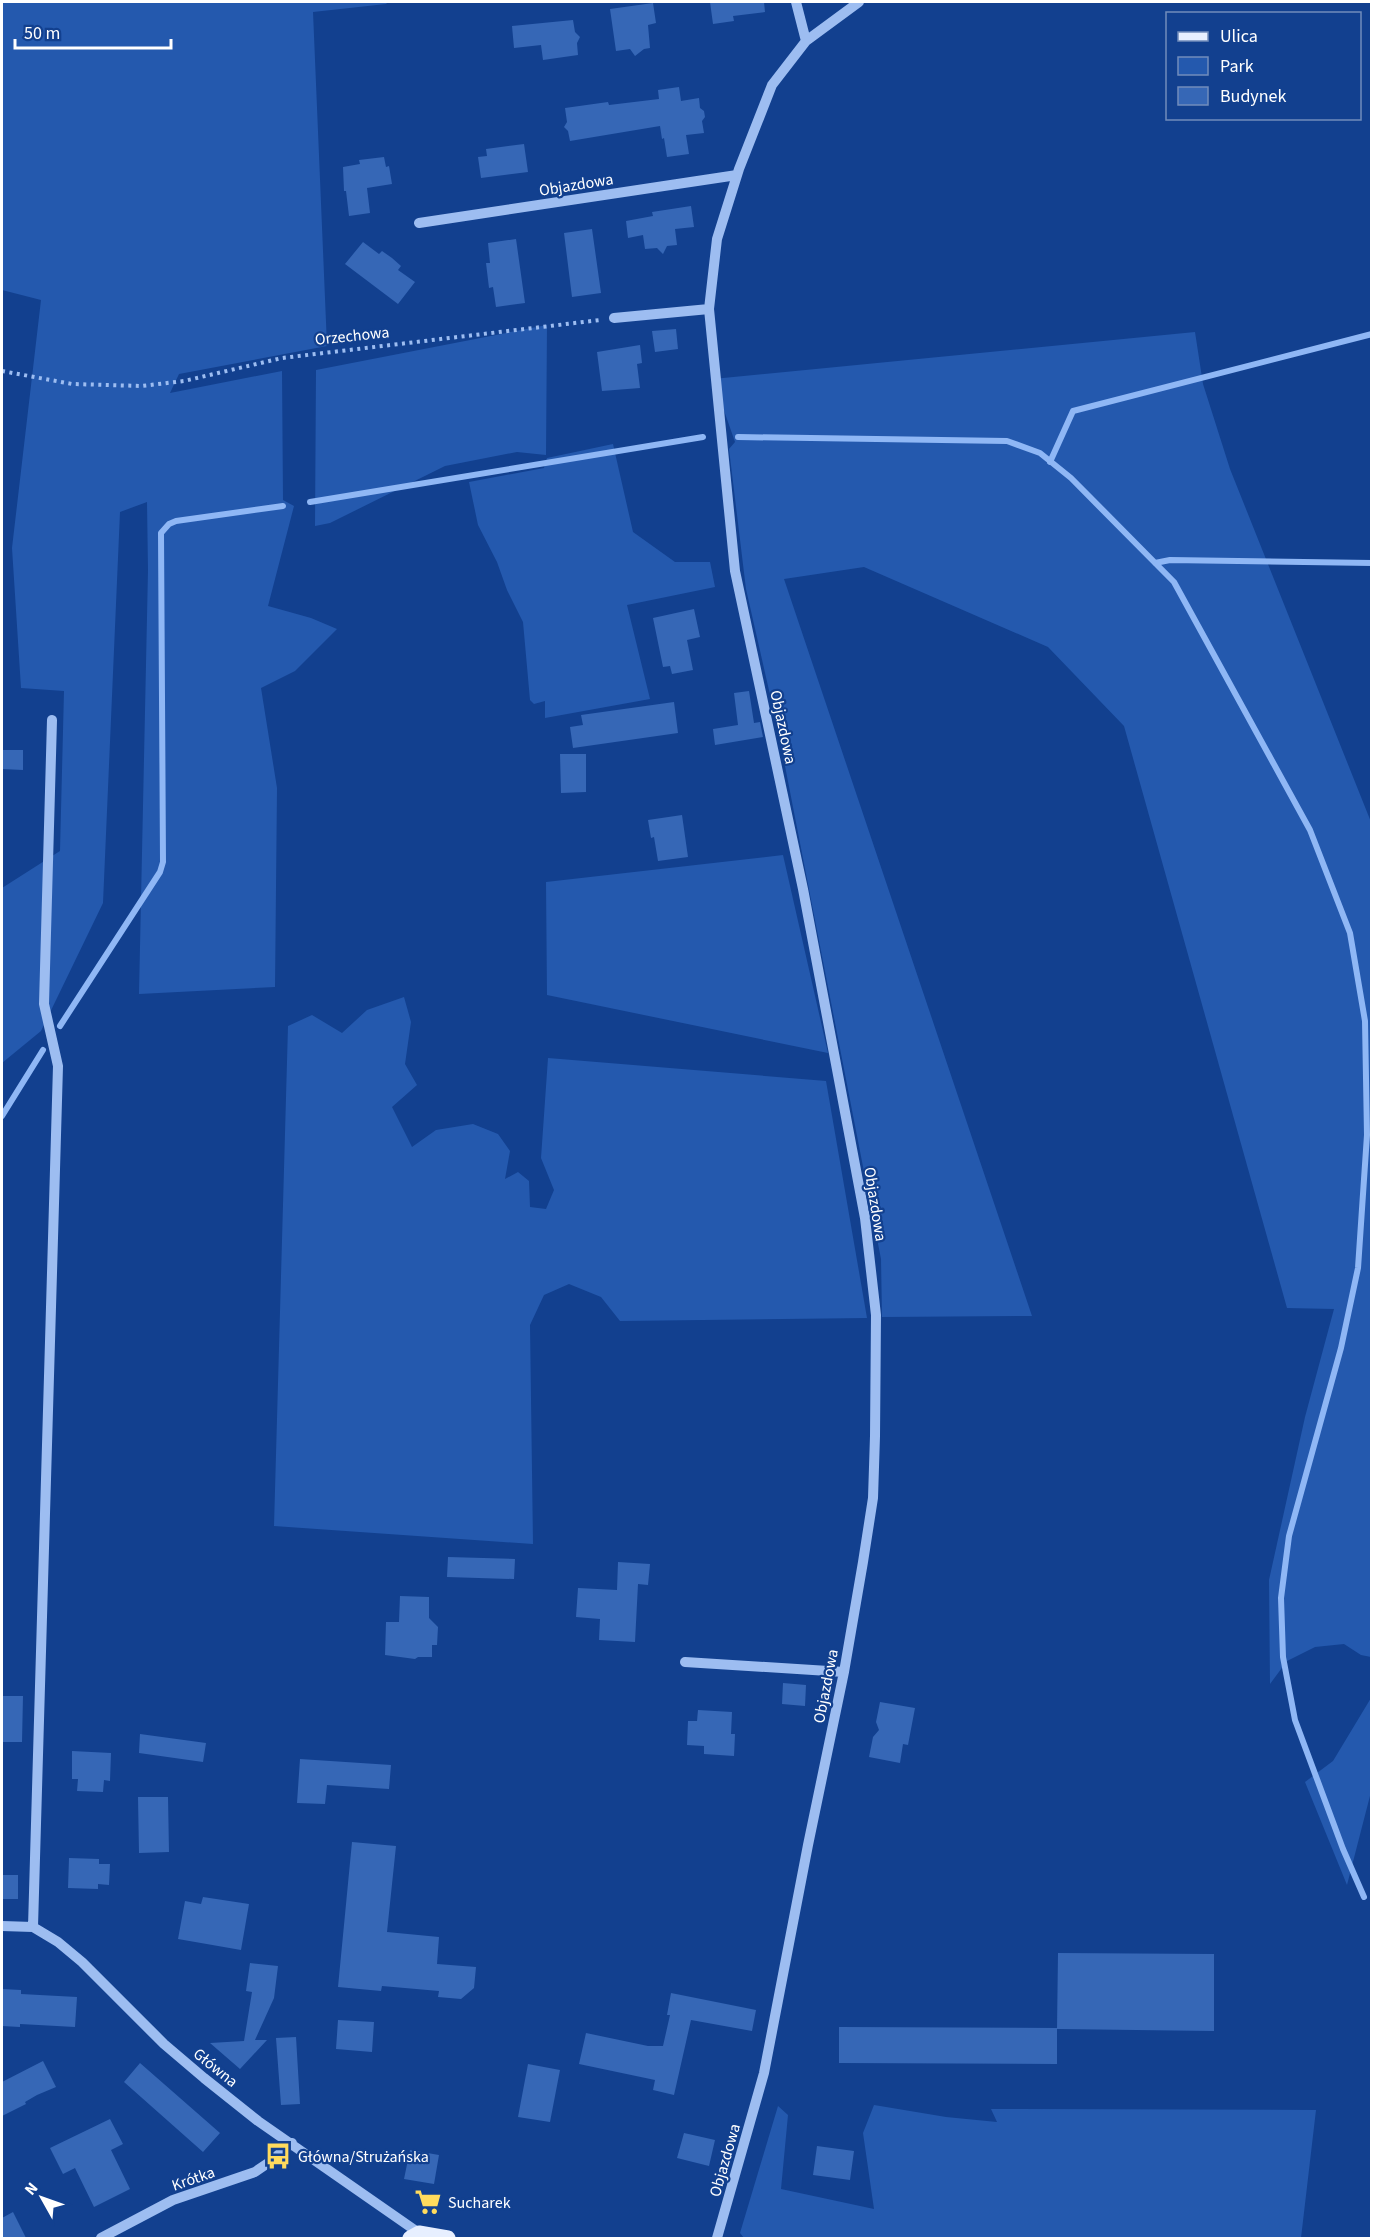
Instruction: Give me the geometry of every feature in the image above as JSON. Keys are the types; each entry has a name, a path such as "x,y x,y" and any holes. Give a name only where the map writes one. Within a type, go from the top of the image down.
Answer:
{"main road":[{"path":"415,2236 448,2238"}],"street":[{"path":"796,2 806,41"},
{"name":"Objazdowa","path":"717,2238 764,2073 844,1672 873,1498 876,1436 876,1315 865,1218 810,925 735,571 708,309 717,239 737,174 772,85 806,41 859,2"},
{"name":"Objazdowa","path":"419,223 737,174"},
{"path":"614,318 708,309"},
{"path":"33,1928 58,1066 44,1004 52,720"},
{"path":"685,1662 844,1672"},
{"name":"Główna","path":"2,1926 33,1928 58,1942 82,1962 164,2044 196,2071 258,2121 292,2143 415,2236"},
{"name":"Krótka","path":"101,2238 173,2200 255,2172 292,2143"}],"path":[{"name":"Orzechowa","path":"2,371 72,384 142,386 184,381 282,358 614,318"}],"green space":[{"path":"2,2 388,2 313,12 327,346 179,374 170,393 282,371 283,500 294,506 268,606 311,618 337,629 295,671 261,688 277,788 275,987 139,994 148,570 147,502 120,512 103,903 41,1031 2,1063 2,888 60,851 64,691 21,688 12,548 41,300 2,290"},
{"path":"547,325 546,455 517,452 445,466 330,523 315,526 316,370"},
{"path":"1195,332 1203,384 1230,469 1371,822 1371,1657 1361,1655 1344,1644 1315,1647 1287,1661 1270,1684 1269,1580 1305,1417 1334,1309 1287,1308 1124,726 1048,647 864,567 784,579 1032,1316 882,1317 881,1259 778,730 746,589 729,449 735,442 713,379"},
{"path":"613,444 633,532 675,562 710,562 715,587 627,605 650,699 545,718 545,701 534,704 530,700 523,622 478,525 469,482 544,468 547,458"},
{"path":"783,855 828,1053 547,995 546,882"},
{"path":"404,997 411,1022 405,1064 417,1085 392,1107 412,1147 436,1130 473,1124 498,1134 510,1151 505,1179 518,1172 529,1181 530,1207 546,1209 554,1190 541,1158 548,1058 826,1081 867,1318 620,1321 601,1297 569,1284 544,1295 530,1325 533,1544 274,1526 288,1026 312,1015 342,1033 367,1010"},
{"path":"1371,1698 1371,1792 1347,1885 1305,1782 1333,1761"},
{"path":"874,2105 946,2117 997,2122 991,2109 1316,2110 1301,2238 744,2238 740,2233 778,2106 788,2115 781,2189 874,2209 863,2133"}],"building":[{"path":"710,2 764,2 765,12 733,16 734,21 713,24"},
{"path":"653,3 656,23 648,25 650,48 644,49 635,56 630,49 616,51 610,9"},
{"path":"573,20 575,32 580,37 577,43 578,55 543,60 541,45 514,48 512,26"},
{"path":"679,87 681,101 699,98 700,108 704,111 705,117 702,121 704,133 686,135 689,154 667,157 660,126 570,141 568,131 564,127 567,122 565,108 608,102 609,105 659,99 658,90"},
{"path":"524,144 528,172 481,178 478,157 487,156 486,149"},
{"path":"384,157 386,167 389,166 392,184 367,188 370,213 349,216 346,191 344,191 343,167 360,164 359,160"},
{"path":"691,206 694,227 675,229 677,245 667,246 663,254 657,248 645,249 643,235 628,238 626,221 653,216 652,212"},
{"path":"592,229 601,293 572,297 564,233"},
{"path":"516,239 525,303 496,307 493,287 489,288 486,263 490,263 488,243"},
{"path":"363,242 379,254 382,251 392,258 401,266 398,270 415,282 398,304 345,264"},
{"path":"676,329 678,349 655,352 652,331"},
{"path":"640,345 642,363 637,364 640,388 602,391 597,352"},
{"path":"694,609 700,637 687,640 693,670 672,674 670,666 663,667 653,618"},
{"path":"749,691 754,723 760,722 763,737 715,745 713,729 738,725 734,693"},
{"path":"674,702 678,733 573,748 570,727 583,725 581,715"},
{"path":"2,750 23,750 23,770 2,769"},
{"path":"560,754 586,754 586,792 561,793"},
{"path":"682,815 688,857 658,861 654,837 651,838 648,820"},
{"path":"448,1557 515,1559 514,1579 447,1577"},
{"path":"618,1562 650,1564 648,1585 638,1584 635,1642 599,1640 600,1619 576,1617 578,1588 617,1590"},
{"path":"400,1596 429,1597 429,1618 438,1627 437,1645 432,1645 432,1657 415,1659 385,1655 386,1622 399,1622"},
{"path":"783,1683 806,1685 805,1706 782,1704"},
{"path":"2,1696 23,1696 22,1742 2,1742"},
{"path":"880,1702 915,1708 908,1745 903,1744 900,1763 869,1757 873,1737 879,1730 876,1722"},
{"path":"698,1710 732,1712 731,1734 735,1734 734,1756 704,1754 704,1746 687,1745 688,1721 697,1721"},
{"path":"140,1734 206,1743 203,1762 139,1753"},
{"path":"72,1751 111,1753 110,1781 104,1780 103,1792 77,1791 78,1779 72,1779"},
{"path":"300,1759 391,1765 389,1789 327,1785 325,1804 297,1803"},
{"path":"138,1797 168,1797 169,1852 139,1853"},
{"path":"352,1842 396,1846 387,1932 439,1937 437,1964 476,1967 474,1988 461,1999 438,1997 439,1991 382,1986 381,1991 338,1987"},
{"path":"69,1858 99,1859 99,1864 110,1864 109,1885 98,1884 98,1889 68,1888"},
{"path":"2,1875 18,1875 18,1899 2,1899"},
{"path":"203,1897 249,1904 241,1950 178,1939 185,1901 201,1904"},
{"path":"1058,1953 1214,1954 1214,2031 1057,2029"},
{"path":"250,1963 278,1966 274,1998 255,2040 267,2040 240,2069 210,2043 244,2041 252,1992 246,1991"},
{"path":"2,1989 21,1990 21,1994 77,1997 75,2027 20,2024 20,2027 2,2026"},
{"path":"671,1993 756,2010 752,2031 691,2020 674,2095 653,2090 655,2080 579,2064 586,2033 648,2046 663,2046 670,2015 667,2015"},
{"path":"338,2020 374,2022 372,2052 336,2049"},
{"path":"839,2027 1057,2028 1057,2064 839,2063"},
{"path":"296,2037 300,2104 281,2105 276,2038"},
{"path":"43,2061 56,2087 37,2095 25,2102 26,2104 2,2116 2,2082"},
{"path":"140,2063 220,2133 203,2152 124,2082"},
{"path":"528,2064 560,2070 550,2122 518,2117"},
{"path":"110,2119 123,2144 111,2150 130,2189 94,2207 75,2168 63,2174 50,2148"},
{"path":"684,2133 715,2140 709,2166 677,2158"},
{"path":"817,2146 854,2151 850,2180 813,2175"},
{"path":"410,2150 439,2155 434,2184 404,2179"},
{"path":"13,2212 26,2238 2,2238 2,2218"}],"waterway":[{"path":"1050,462 1073,411 1372,334"},
{"path":"310,502 703,437"},
{"path":"738,437 1007,441 1040,453 1071,478 1174,582 1310,830 1350,933 1365,1021 1367,1135 1358,1268 1341,1348 1289,1536 1281,1598 1283,1657 1295,1720 1343,1849 1364,1897"},
{"path":"60,1026 160,872 163,862 161,533 169,524 176,521 283,506"},
{"path":"1155,563 1170,560 1372,563"},
{"path":"2,1116 43,1050"}],"place":[{"name":"Główna/Strużańska","path":"278,2156"},
{"name":"Sucharek","path":"428,2202"}]}
